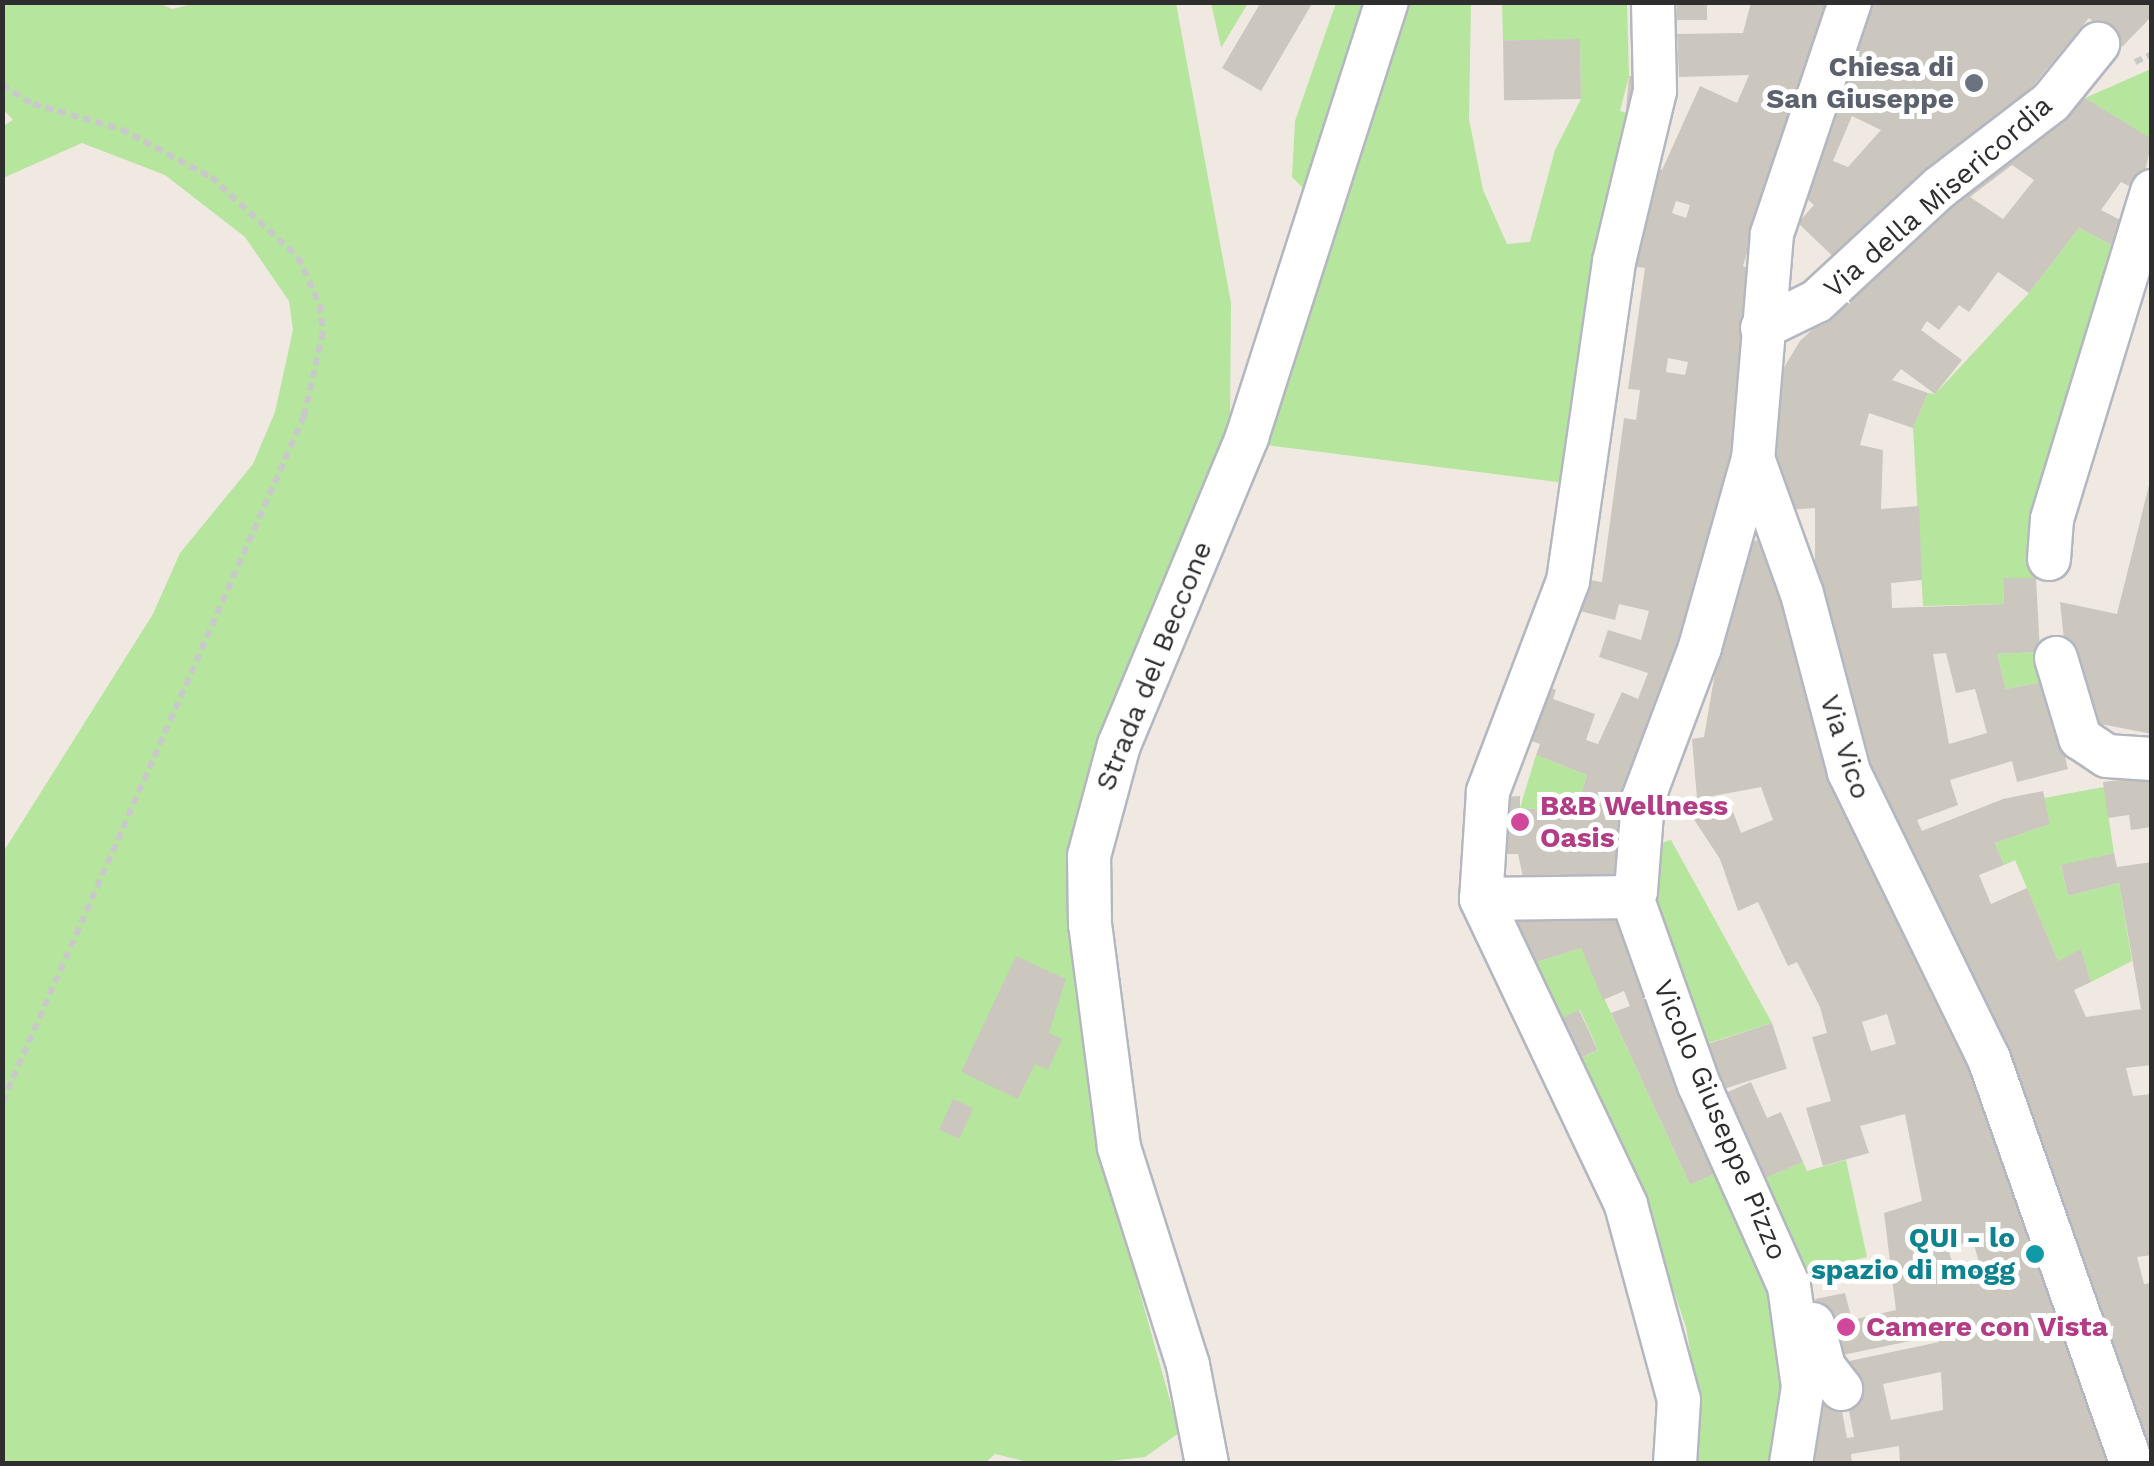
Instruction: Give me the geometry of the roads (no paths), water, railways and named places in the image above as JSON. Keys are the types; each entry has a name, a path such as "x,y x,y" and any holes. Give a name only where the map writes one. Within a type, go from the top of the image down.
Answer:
{"street":[{"name":"Strada del Beccone","path":"1207,1464 1184,1349 1119,1147 1090,924 1089,856 1118,745 1247,437 1388,2"},
{"path":"1654,2 1656,91 1614,262 1568,580 1488,792 1481,899 1626,1205 1679,1400 1675,1464"},
{"name":"Via Vico","path":"1850,2 1777,213 1762,328 1752,458 1802,594 1849,772 1989,1059 2040,1192 2090,1361 2132,1464"},
{"name":"Via della Misericordia","path":"1762,328 1818,301 1939,188 2051,102 2098,44"},
{"path":"2049,559 2052,519 2152,191"},
{"name":"Vicolo Giuseppe Pizzo","path":"1752,458 1696,658 1643,799 1632,896 1699,1085 1789,1286 1810,1313 1824,1367 1841,1389"},
{"name":"Vicolo Giuseppe Pizzo","path":"1672,805 1681,746 1698,700 1696,658"},
{"path":"2056,658 2080,738 2116,759 2152,759"},
{"path":"1481,899 1632,896"},
{"name":"Vicolo Giuseppe Pizzo","path":"1789,1286 1803,1387 1791,1464"}],"place":[{"name":"Chiesa di San Giuseppe","path":"1974,83"},
{"name":"B&B Wellness Oasis","path":"1520,822"},
{"name":"QUI - lo spazio di mogg","path":"2035,1254"},
{"name":"Camere con Vista","path":"1846,1327"}]}
